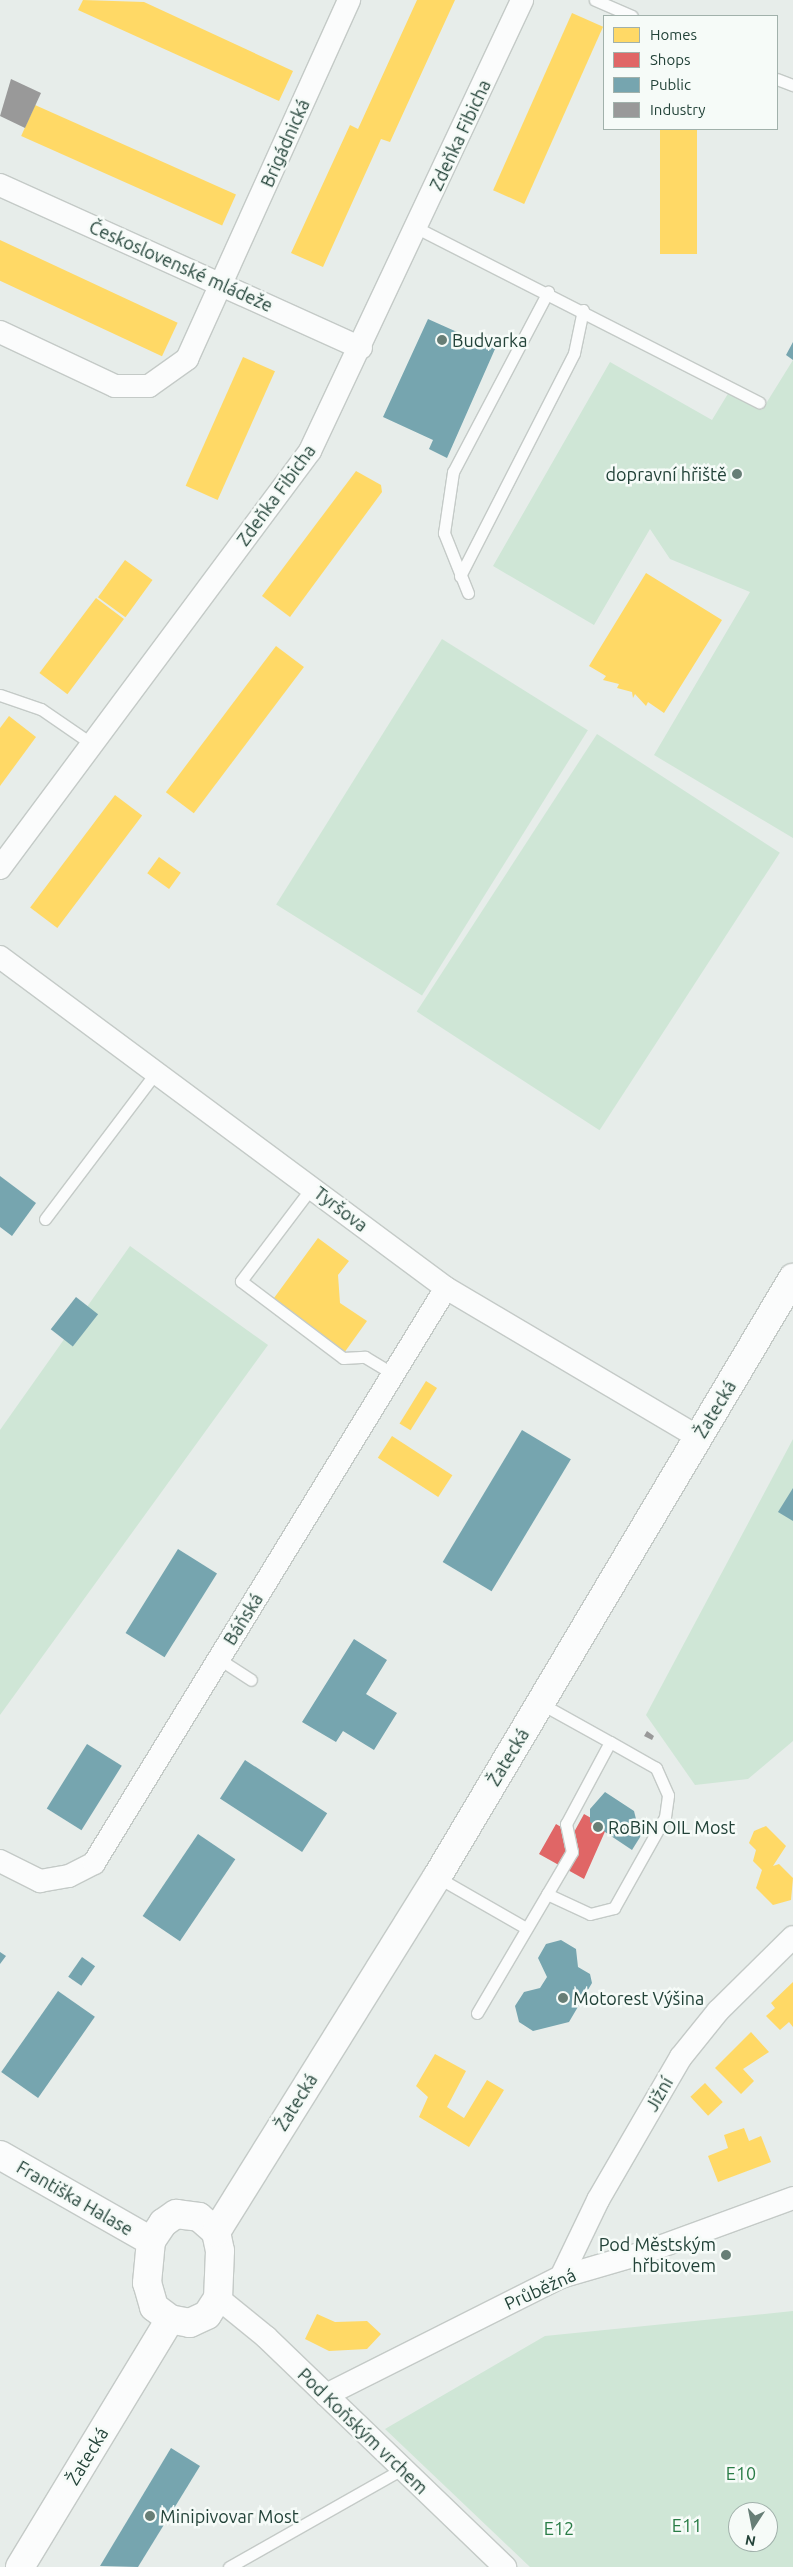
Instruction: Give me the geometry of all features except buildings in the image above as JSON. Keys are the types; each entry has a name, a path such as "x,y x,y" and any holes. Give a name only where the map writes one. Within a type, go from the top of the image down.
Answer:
{"street":[{"name":"Brigádnická","path":"0,332 115,386 149,386 187,359 349,0"},
{"name":"Zdeňka Fibicha","path":"0,868 310,451 362,348 522,0"},
{"name":"Československé mládeže","path":"0,185 362,348"},
{"name":"Tyršova","path":"0,957 157,1071 446,1288 698,1437"},
{"name":"Žatecká","path":"216,2232 437,1877 793,1278"},
{"name":"Báňská","path":"0,1861 40,1881 69,1876 94,1863 446,1288"},
{"name":"Jižní","path":"561,2277 598,2200 681,2057 718,2011 793,1937"},
{"name":"Františka Halase","path":"0,2155 151,2241"},
{"name":"Průběžná","path":"326,2395 561,2277 643,2254 793,2198"},
{"path":"176,2214 199,2217 216,2232 218,2298 207,2316 190,2323 170,2320 154,2307 147,2283 151,2241 163,2223 176,2214"},
{"name":"Pod Koňským vrchem","path":"218,2298 326,2395 505,2567"},
{"name":"Žatecká","path":"20,2567 170,2320"}],"lane":[{"path":"595,0 630,15"},
{"path":"778,79 793,85"},
{"path":"417,228 548,292 759,402"},
{"path":"468,593 444,533 453,472 548,292"},
{"path":"460,576 574,353 583,310"},
{"path":"0,695 41,709 92,744"},
{"path":"45,1219 157,1071"},
{"path":"312,1187 241,1281 343,1358 365,1357 393,1374"},
{"path":"219,1659 251,1680"},
{"path":"540,1703 656,1768 668,1795 665,1817 614,1908 590,1914 547,1894"},
{"path":"478,2013 572,1852 566,1824 610,1742"},
{"path":"437,1877 526,1928"},
{"path":"229,2567 402,2469"}],"green space":[{"path":"793,360 793,838 654,755 750,592 670,559 650,529 594,625 493,566 610,362 712,420 729,392 762,410"},
{"path":"442,639 588,730 422,996 276,904"},
{"path":"597,734 780,853 600,1130 417,1012"},
{"path":"130,1246 268,1345 0,1715 0,1430"},
{"path":"793,1439 793,1741 748,1779 695,1785 646,1715"},
{"path":"793,2311 793,2567 530,2567 385,2429 545,2336"}],"place":[{"name":"Budvarka","path":"442,340"},
{"name":"dopravní hřiště","path":"737,474"},
{"name":"RoBiN OIL Most","path":"598,1827"},
{"name":"Motorest Výšina","path":"563,1998"},
{"name":"Pod Městským hřbitovem","path":"726,2255"},
{"name":"Minipivovar Most","path":"150,2516"}],"park label":[{"name":"E10","path":"741,2473"},
{"name":"E11","path":"687,2525"},
{"name":"E12","path":"559,2528"}]}
